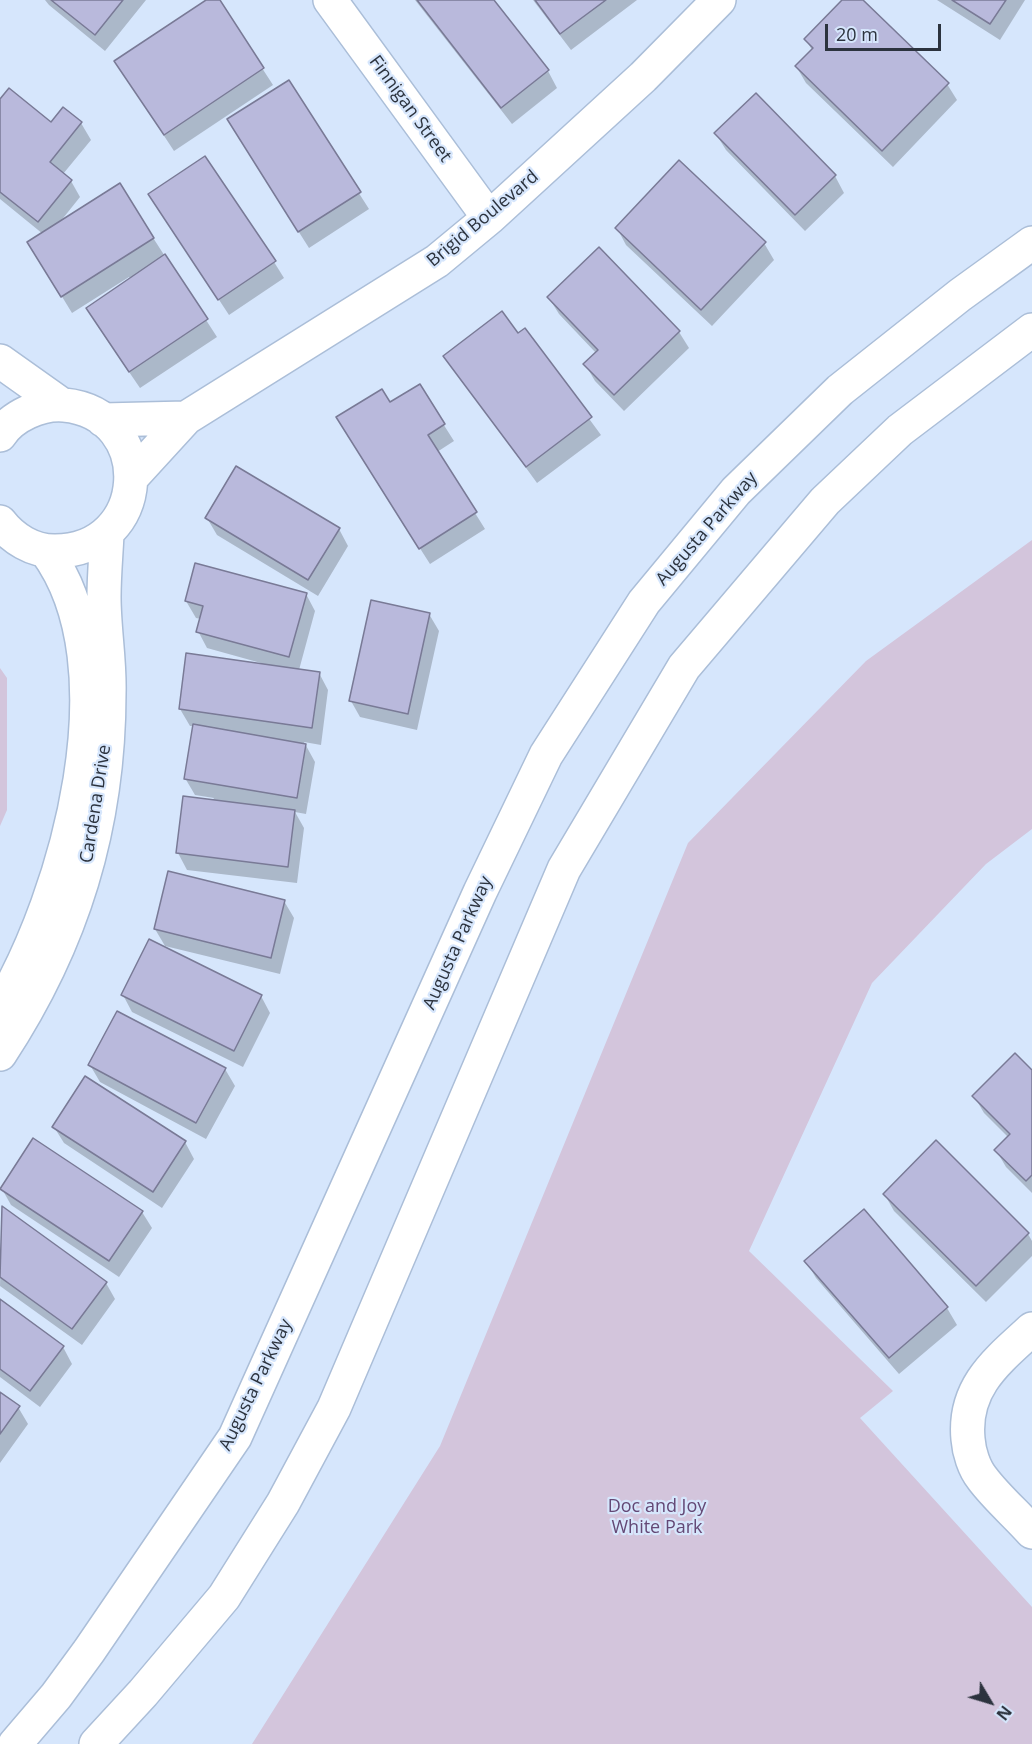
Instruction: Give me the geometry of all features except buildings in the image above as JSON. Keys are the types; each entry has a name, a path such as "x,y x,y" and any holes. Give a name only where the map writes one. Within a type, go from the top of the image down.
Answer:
{"main road":[{"name":"Finnigan Street","path":"330,0 489,218"},
{"name":"Brigid Boulevard","path":"132,477 186,418 437,261 489,218 643,77 719,0"},
{"name":"Augusta Parkway","path":"15,1744 56,1696 89,1651 234,1437 480,892 546,755 644,602 736,491 840,390 960,295 1032,243"},
{"path":"96,1744 143,1693 224,1597 283,1503 334,1408 564,869 684,667 825,501 900,430 1032,330"},
{"path":"0,361 62,405 84,410 103,420 119,436 128,456 132,477 129,498 121,517 107,534 90,546 80,549 46,551 25,544 2,528"},
{"path":"1,425 30,412 62,405"},
{"path":"103,420 186,418"},
{"name":"Cardena Drive","path":"0,1054 35,1000 66,931 95,839 105,763 110,693 104,597 107,534"},
{"name":"Cardena Drive","path":"0,1006 28,953 49,903 68,843 82,746 87,692 80,629 69,591 46,551"},
{"path":"1032,1329 995,1363 976,1391 966,1417 969,1451 980,1477 1032,1532"}],"green space":[{"name":"Doc and Joy White Park","path":"1032,540 1032,829 986,864 872,983 749,1251 893,1391 860,1418 1032,1607 1032,1744 252,1744 440,1446 688,843 866,661"},
{"path":"0,668 7,678 7,810 0,826"}]}
